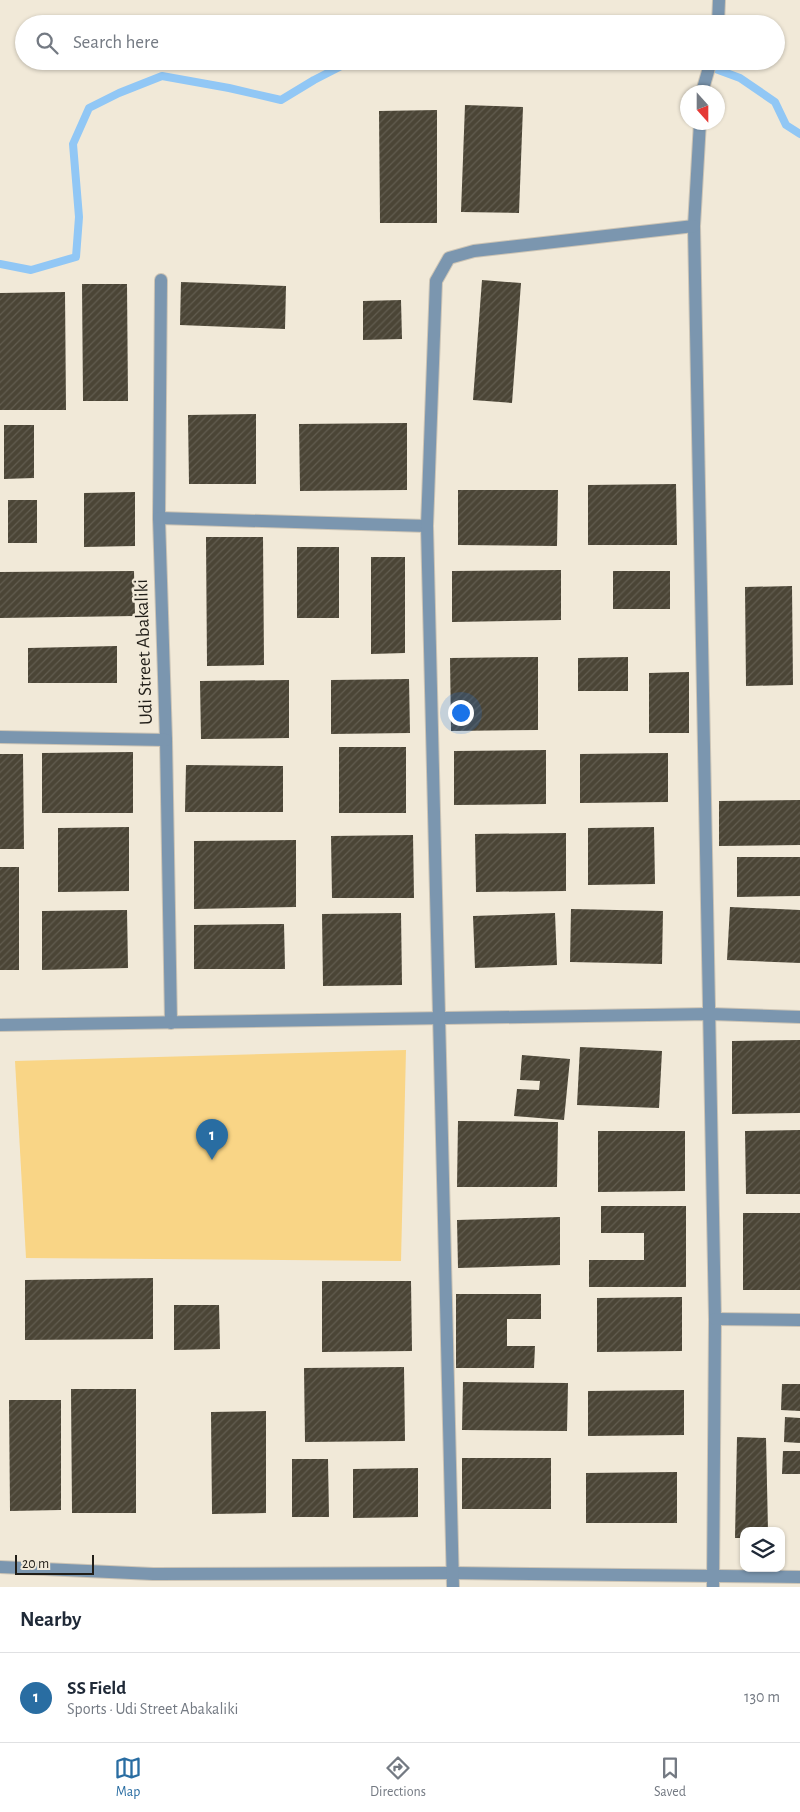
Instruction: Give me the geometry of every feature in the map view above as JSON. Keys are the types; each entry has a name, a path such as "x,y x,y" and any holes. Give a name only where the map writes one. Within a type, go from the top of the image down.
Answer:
{"street":[{"path":"718,15 719,0"},
{"path":"704,85 708,70"},
{"path":"700,130 694,226 715,1319 713,1581"},
{"path":"453,1587 427,526 436,281 448,258 474,251 694,226"},
{"name":"Udi Street Abakaliki","path":"161,280 159,518 166,740 171,1023"},
{"path":"159,518 427,526"},
{"path":"0,737 166,740"},
{"path":"0,1025 710,1014 800,1017"},
{"path":"715,1319 800,1320"},
{"path":"0,1567 153,1581 453,1574 713,1581 800,1577"}],"shaded area":[{"path":"406,1050 401,1261 26,1258 15,1061"}],"building":[{"path":"465,105 523,107 519,213 461,212"},
{"path":"437,110 437,223 380,223 379,111"},
{"path":"482,280 521,283 512,403 473,400"},
{"path":"181,282 286,286 285,329 180,325"},
{"path":"82,284 127,284 128,401 83,401"},
{"path":"65,292 66,410 0,410 0,293"},
{"path":"401,300 402,339 363,340 363,301"},
{"path":"256,414 256,484 189,484 188,415"},
{"path":"407,423 407,490 300,491 299,424"},
{"path":"4,425 34,425 34,478 4,479"},
{"path":"676,484 677,545 588,545 588,485"},
{"path":"458,490 558,490 557,546 458,545"},
{"path":"135,492 135,546 84,547 84,493"},
{"path":"8,500 37,500 37,543 8,543"},
{"path":"206,537 263,537 264,665 207,666"},
{"path":"297,547 339,547 339,618 297,618"},
{"path":"371,557 405,557 405,653 371,654"},
{"path":"561,570 561,620 452,622 452,571"},
{"path":"134,571 135,616 0,618 0,572"},
{"path":"613,571 670,571 670,609 613,609"},
{"path":"792,586 793,685 746,686 745,587"},
{"path":"117,646 117,683 28,683 28,648"},
{"path":"538,657 538,730 451,731 450,658"},
{"path":"628,657 628,691 578,691 578,658"},
{"path":"689,672 689,733 649,733 649,673"},
{"path":"409,679 410,733 331,734 331,680"},
{"path":"289,680 289,738 201,739 200,681"},
{"path":"339,747 406,747 406,813 339,813"},
{"path":"546,750 546,804 454,805 454,751"},
{"path":"133,752 133,813 42,813 42,753"},
{"path":"668,753 668,802 580,803 580,754"},
{"path":"0,754 23,754 24,849 0,849"},
{"path":"186,765 283,766 283,812 185,812"},
{"path":"800,800 800,845 719,846 719,801"},
{"path":"129,827 129,891 58,892 58,828"},
{"path":"654,827 655,884 588,885 588,828"},
{"path":"566,833 566,891 476,892 475,834"},
{"path":"413,835 414,898 332,898 331,836"},
{"path":"296,840 296,907 194,909 194,841"},
{"path":"737,857 800,857 800,896 737,897"},
{"path":"0,867 19,867 19,970 0,970"},
{"path":"730,907 800,910 800,963 727,960"},
{"path":"571,909 663,911 662,964 570,962"},
{"path":"127,910 128,968 42,970 42,911"},
{"path":"401,913 402,985 323,986 322,914"},
{"path":"555,913 557,965 475,968 473,916"},
{"path":"284,924 285,969 194,969 194,925"},
{"path":"800,1040 800,1113 732,1114 732,1041"},
{"path":"580,1047 662,1051 659,1108 577,1105"},
{"path":"522,1055 570,1059 564,1120 514,1116 517,1089 539,1090 540,1081 520,1080"},
{"path":"458,1121 558,1122 557,1187 457,1187"},
{"path":"800,1130 800,1194 746,1194 745,1131"},
{"path":"598,1131 685,1131 685,1191 598,1192"},
{"path":"601,1206 686,1206 686,1287 589,1287 589,1260 644,1260 644,1233 601,1233"},
{"path":"743,1213 800,1213 800,1290 743,1290"},
{"path":"560,1217 560,1265 458,1268 457,1220"},
{"path":"153,1278 153,1339 25,1340 25,1280"},
{"path":"322,1281 411,1281 412,1351 322,1352"},
{"path":"456,1294 541,1294 541,1319 507,1319 507,1346 535,1346 534,1368 456,1368"},
{"path":"682,1297 682,1351 597,1352 597,1298"},
{"path":"174,1305 219,1305 220,1349 174,1350"},
{"path":"404,1367 405,1441 305,1442 304,1368"},
{"path":"463,1382 568,1383 567,1431 462,1430"},
{"path":"782,1384 800,1384 800,1411 781,1410"},
{"path":"71,1389 136,1389 136,1513 72,1513"},
{"path":"684,1390 684,1435 588,1436 588,1391"},
{"path":"9,1400 61,1400 61,1510 10,1511"},
{"path":"266,1411 266,1513 212,1514 211,1412"},
{"path":"785,1417 800,1418 800,1443 784,1442"},
{"path":"737,1437 766,1438 768,1527 740,1527 740,1538 735,1538"},
{"path":"783,1451 800,1451 800,1474 782,1474"},
{"path":"462,1458 551,1458 551,1509 462,1509"},
{"path":"292,1459 328,1459 329,1517 292,1517"},
{"path":"418,1468 418,1517 353,1518 353,1469"},
{"path":"677,1472 677,1523 586,1523 586,1473"}],"waterway":[{"path":"0,264 31,270 76,257 79,217 73,144 89,108 119,93 162,76 281,100 333,70"},
{"path":"718,70 740,78 775,102 786,125 800,134"}],"place":[{"name":"SS Field","path":"212,1160"}]}
